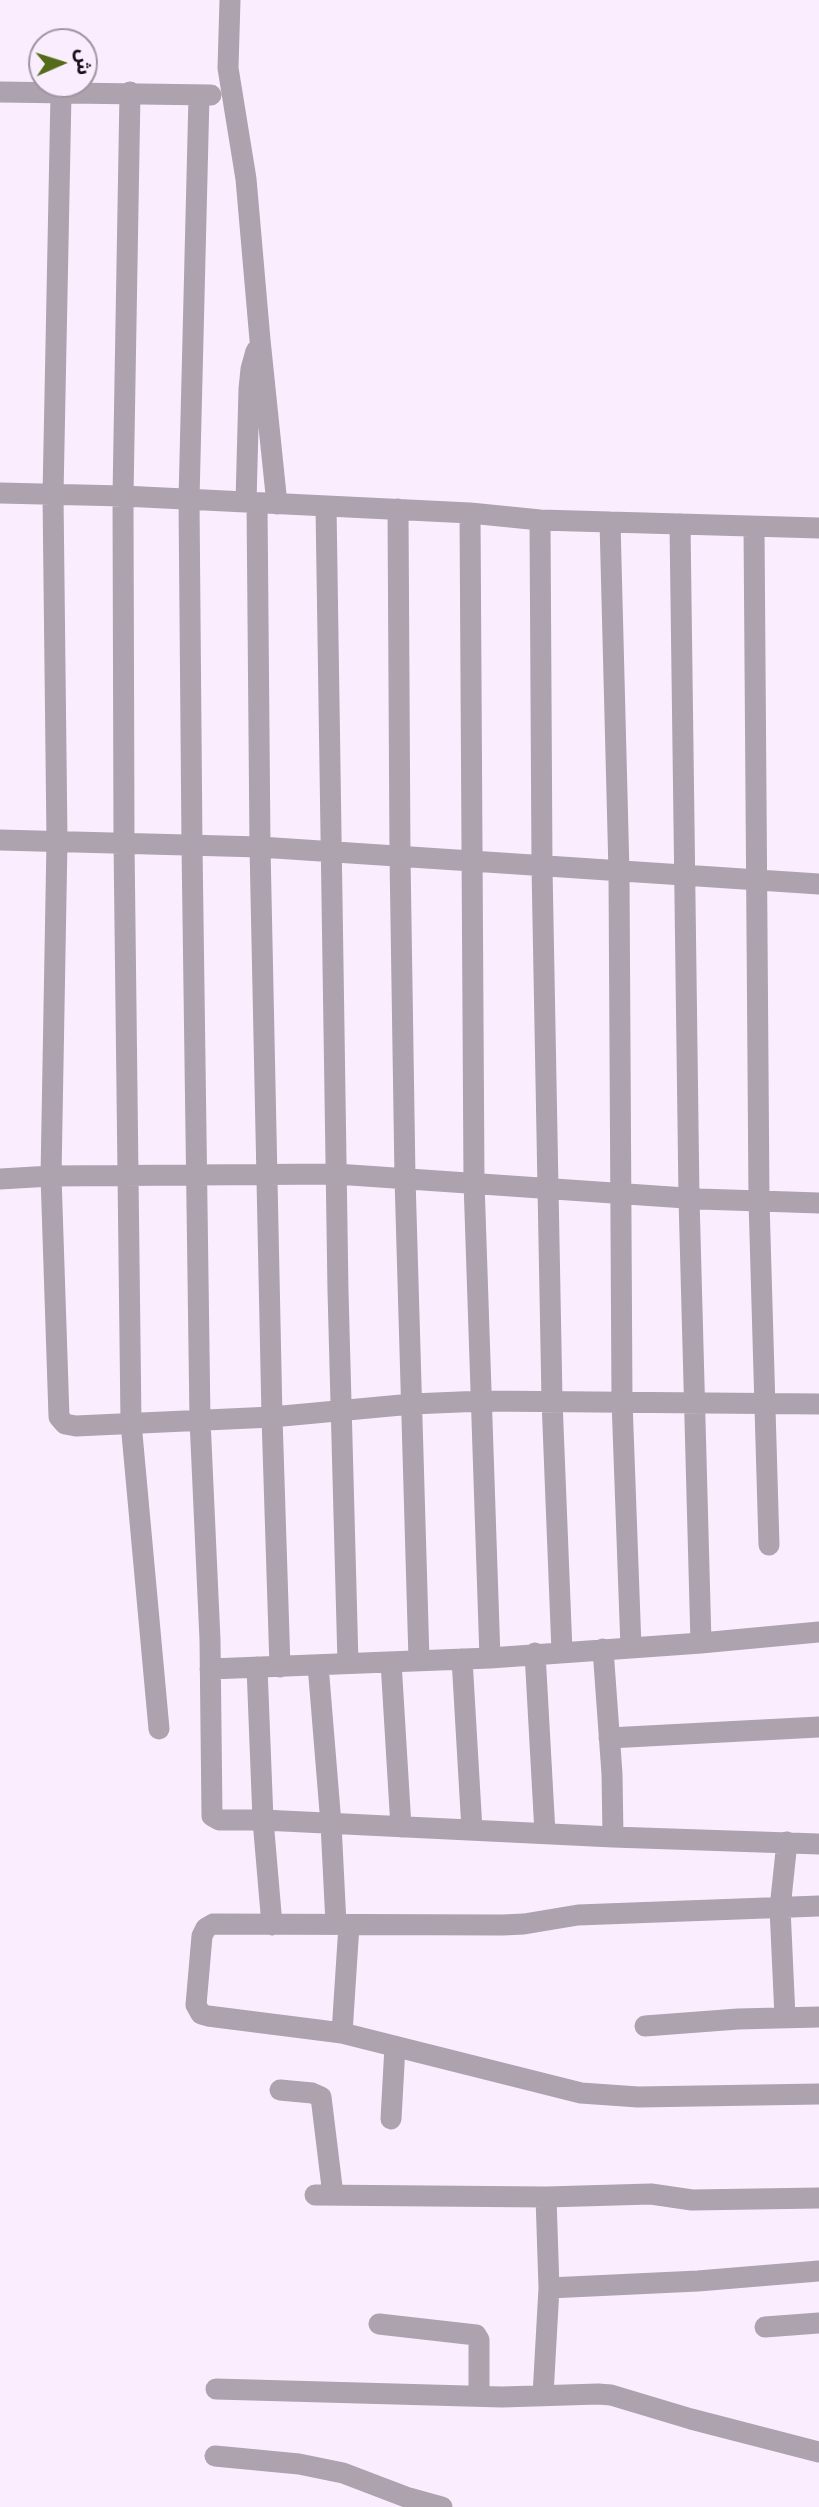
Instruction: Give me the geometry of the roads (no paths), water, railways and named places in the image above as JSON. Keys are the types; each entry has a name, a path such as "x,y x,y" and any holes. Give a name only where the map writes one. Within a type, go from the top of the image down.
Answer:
{"street":[{"path":"230,0 228,68 246,179 260,340 260,847 280,1667"},
{"path":"0,92 28,93"},
{"path":"130,92 123,496 131,1423 159,1729"},
{"path":"98,93 199,96 231,93"},
{"path":"199,96 189,499 200,1420 210,1669 212,1816 219,1820 819,1844"},
{"path":"61,98 53,495 57,841 51,1176 59,1417 65,1424 76,1426 272,1417 412,1404 483,1401 819,1404"},
{"path":"260,340 251,369 249,388 260,503"},
{"path":"0,493 398,509 540,520 819,528"},
{"path":"326,506 341,1410 348,1664"},
{"path":"398,509 405,1178 419,1660"},
{"path":"470,513 474,1182 491,1658"},
{"path":"540,520 542,867 552,1400 562,1652"},
{"path":"610,522 619,872 622,1401 631,1647"},
{"path":"680,524 687,877 689,1198 701,1643"},
{"path":"754,527 759,1201 769,1545"},
{"path":"0,840 260,847 819,884"},
{"path":"0,1179 51,1176 337,1174 689,1198 819,1203"},
{"path":"210,1669 491,1658 819,1632"},
{"path":"603,1649 613,1837"},
{"path":"535,1653 545,1833"},
{"path":"462,1658 472,1830"},
{"path":"391,1662 401,1827"},
{"path":"318,1665 331,1824 343,1924 342,2033"},
{"path":"257,1667 263,1820 272,1925"},
{"path":"609,1738 819,1727"},
{"path":"785,2017 780,1908 787,1842"},
{"path":"819,1906 578,1915 524,1924 445,1926 219,1923 206,1928 202,1936 198,2011 208,2016 342,2033 555,2088 599,2096 819,2094"},
{"path":"645,2026 819,2017"},
{"path":"391,2119 395,2046"},
{"path":"280,2090 312,2092 321,2097 324,2195 546,2197 641,2194 692,2200 819,2198"},
{"path":"543,2395 549,2288 546,2197"},
{"path":"549,2288 698,2281 819,2271"},
{"path":"765,2327 819,2323"},
{"path":"379,2324 476,2336 479,2340 479,2396"},
{"path":"216,2389 479,2396 611,2395 819,2452"},
{"path":"215,2456 299,2464 343,2473 405,2497 442,2507"}]}
